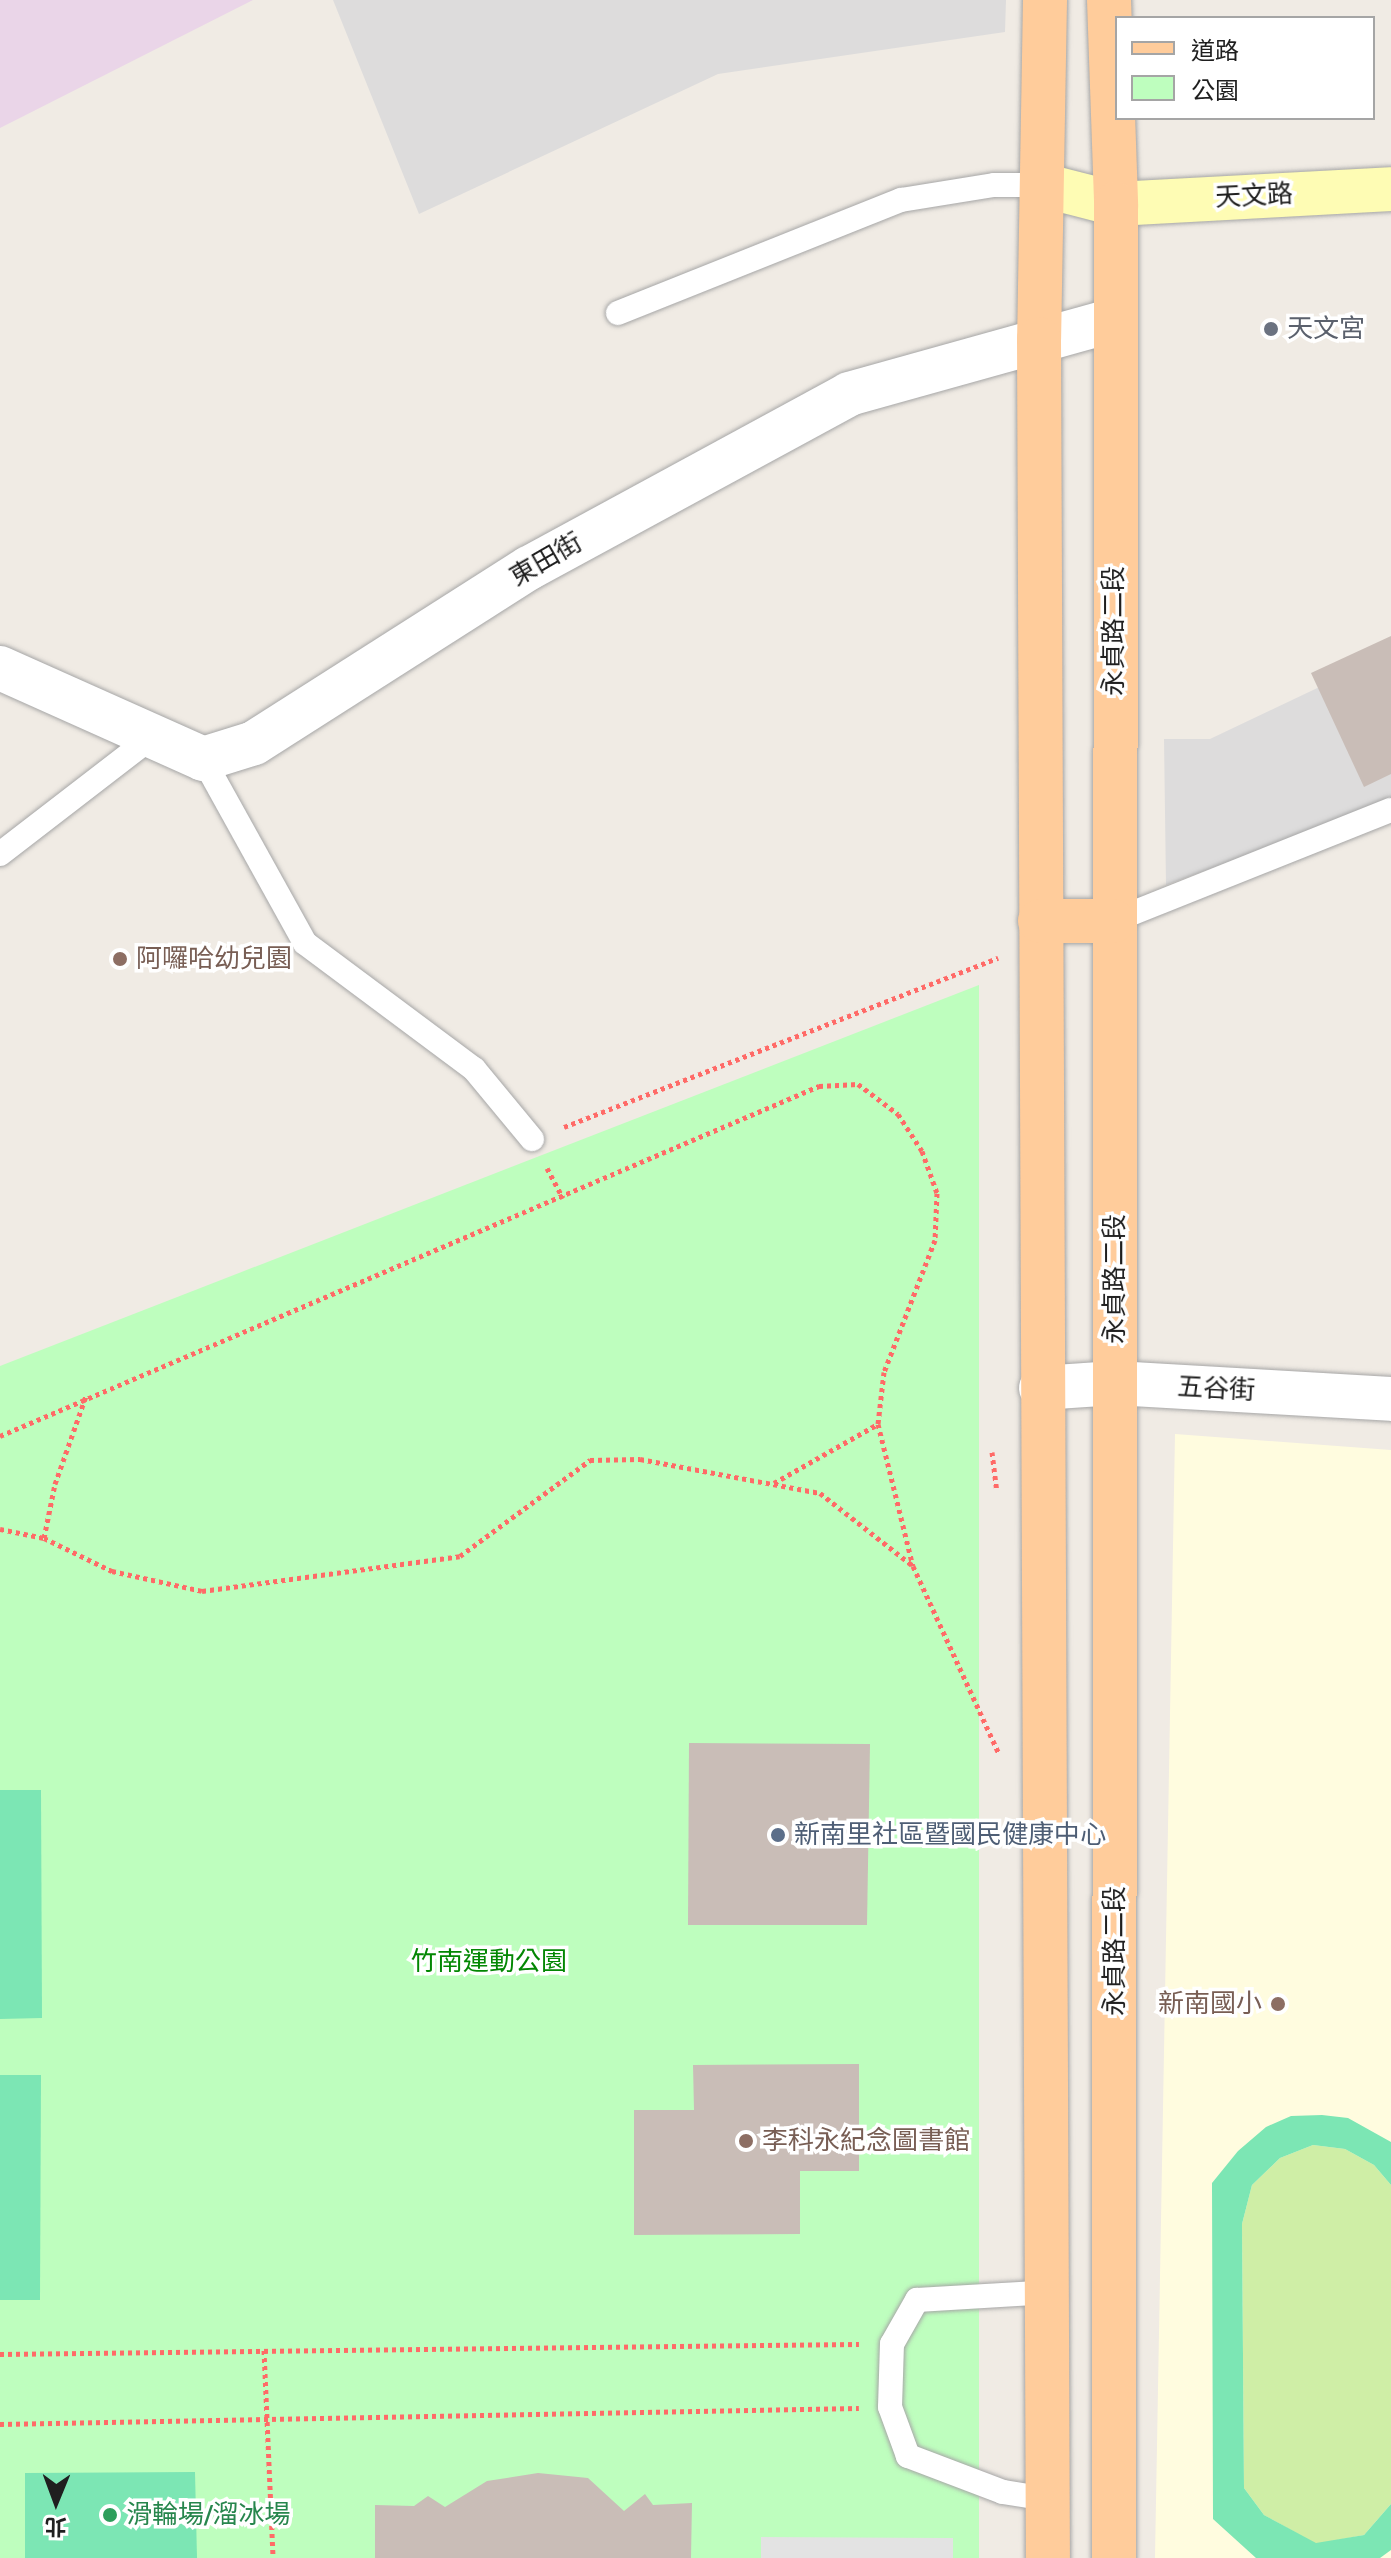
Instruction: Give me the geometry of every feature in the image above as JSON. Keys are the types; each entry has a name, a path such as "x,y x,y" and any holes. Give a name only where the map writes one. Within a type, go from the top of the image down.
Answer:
{"main road":[{"path":"1045,0 1039,339 1041,1388 1050,2292 1048,2558"},
{"name":"永貞路二段","path":"1109,0 1116,204 1114,2558"},
{"path":"1040,921 1113,921"}],"street":[{"name":"天文路","path":"1042,185 1116,204 1391,189"},
{"name":"東田街","path":"203,759 254,743 529,568 849,394 1114,320"},
{"path":"0,668 203,759"},
{"name":"五谷街","path":"1041,1388 1115,1383 1391,1399"}],"lane":[{"path":"618,313 901,200 994,185 1042,185"},
{"path":"0,854 152,737"},
{"path":"203,759 305,943 474,1069 532,1139"},
{"path":"1113,921 1391,810"},
{"path":"1047,2499 1003,2492 908,2456 890,2407 892,2344 917,2300 1050,2292"}],"path":[{"path":"532,1139 1005,956 1040,921"},
{"path":"0,1436 86,1396 819,1086 858,1084 898,1114 922,1151 937,1193 935,1240 884,1372 878,1424 913,1566 998,1752"},
{"path":"44,1538 55,1484 86,1396"},
{"path":"774,1483 878,1424"},
{"path":"0,1529 44,1538 112,1571 202,1591 460,1556 590,1460 640,1459 820,1493 913,1566"},
{"path":"0,2354 892,2344"},
{"path":"264,2350 273,2558"},
{"path":"0,2424 268,2422 890,2407"}],"shaded area":[{"path":"0,0 253,0 0,128"},
{"path":"333,0 1006,0 1005,32 718,74 419,214"},
{"path":"1391,653 1391,802 1166,885 1164,739 1210,739"},
{"name":"新南國小","path":"1175,1434 1391,1450 1391,2558 1155,2558"},
{"path":"761,2537 953,2538 953,2558 761,2558"}],"green space":[{"name":"竹南運動公園","path":"979,985 979,2558 0,2558 0,1366"},
{"path":"0,1790 41,1790 42,2018 0,2019"},
{"path":"0,2075 41,2075 40,2300 0,2300"},
{"path":"1291,2116 1348,2118 1391,2142 1391,2185 1374,2165 1345,2149 1313,2145 1280,2158 1252,2185 1242,2224 1244,2488 1264,2515 1316,2543 1364,2535 1391,2504 1391,2550 1380,2558 1256,2558 1213,2519 1212,2183 1238,2151 1266,2127"},
{"path":"1313,2145 1345,2149 1374,2165 1391,2185 1391,2504 1364,2535 1316,2544 1264,2515 1244,2488 1242,2224 1252,2185 1280,2158"},
{"name":"滑輪場/溜冰場","path":"195,2472 197,2558 25,2558 25,2473"}],"building":[{"path":"1391,636 1391,774 1364,787 1311,673"},
{"name":"新南里社區暨國民健康中心","path":"689,1743 870,1744 867,1925 688,1925"},
{"name":"李科永紀念圖書館","path":"859,2064 859,2171 800,2171 800,2234 634,2235 634,2110 694,2110 693,2065"},
{"path":"538,2473 588,2478 624,2511 645,2494 653,2505 692,2503 691,2558 375,2558 375,2505 414,2506 428,2496 445,2507 487,2481"}],"place":[{"name":"天文宮","path":"1271,329"},
{"name":"阿囉哈幼兒園","path":"120,959"},
{"name":"新南里社區暨國民健康中心","path":"778,1835"},
{"name":"新南國小","path":"1278,2004"},
{"name":"李科永紀念圖書館","path":"746,2141"},
{"name":"滑輪場/溜冰場","path":"110,2515"}]}
